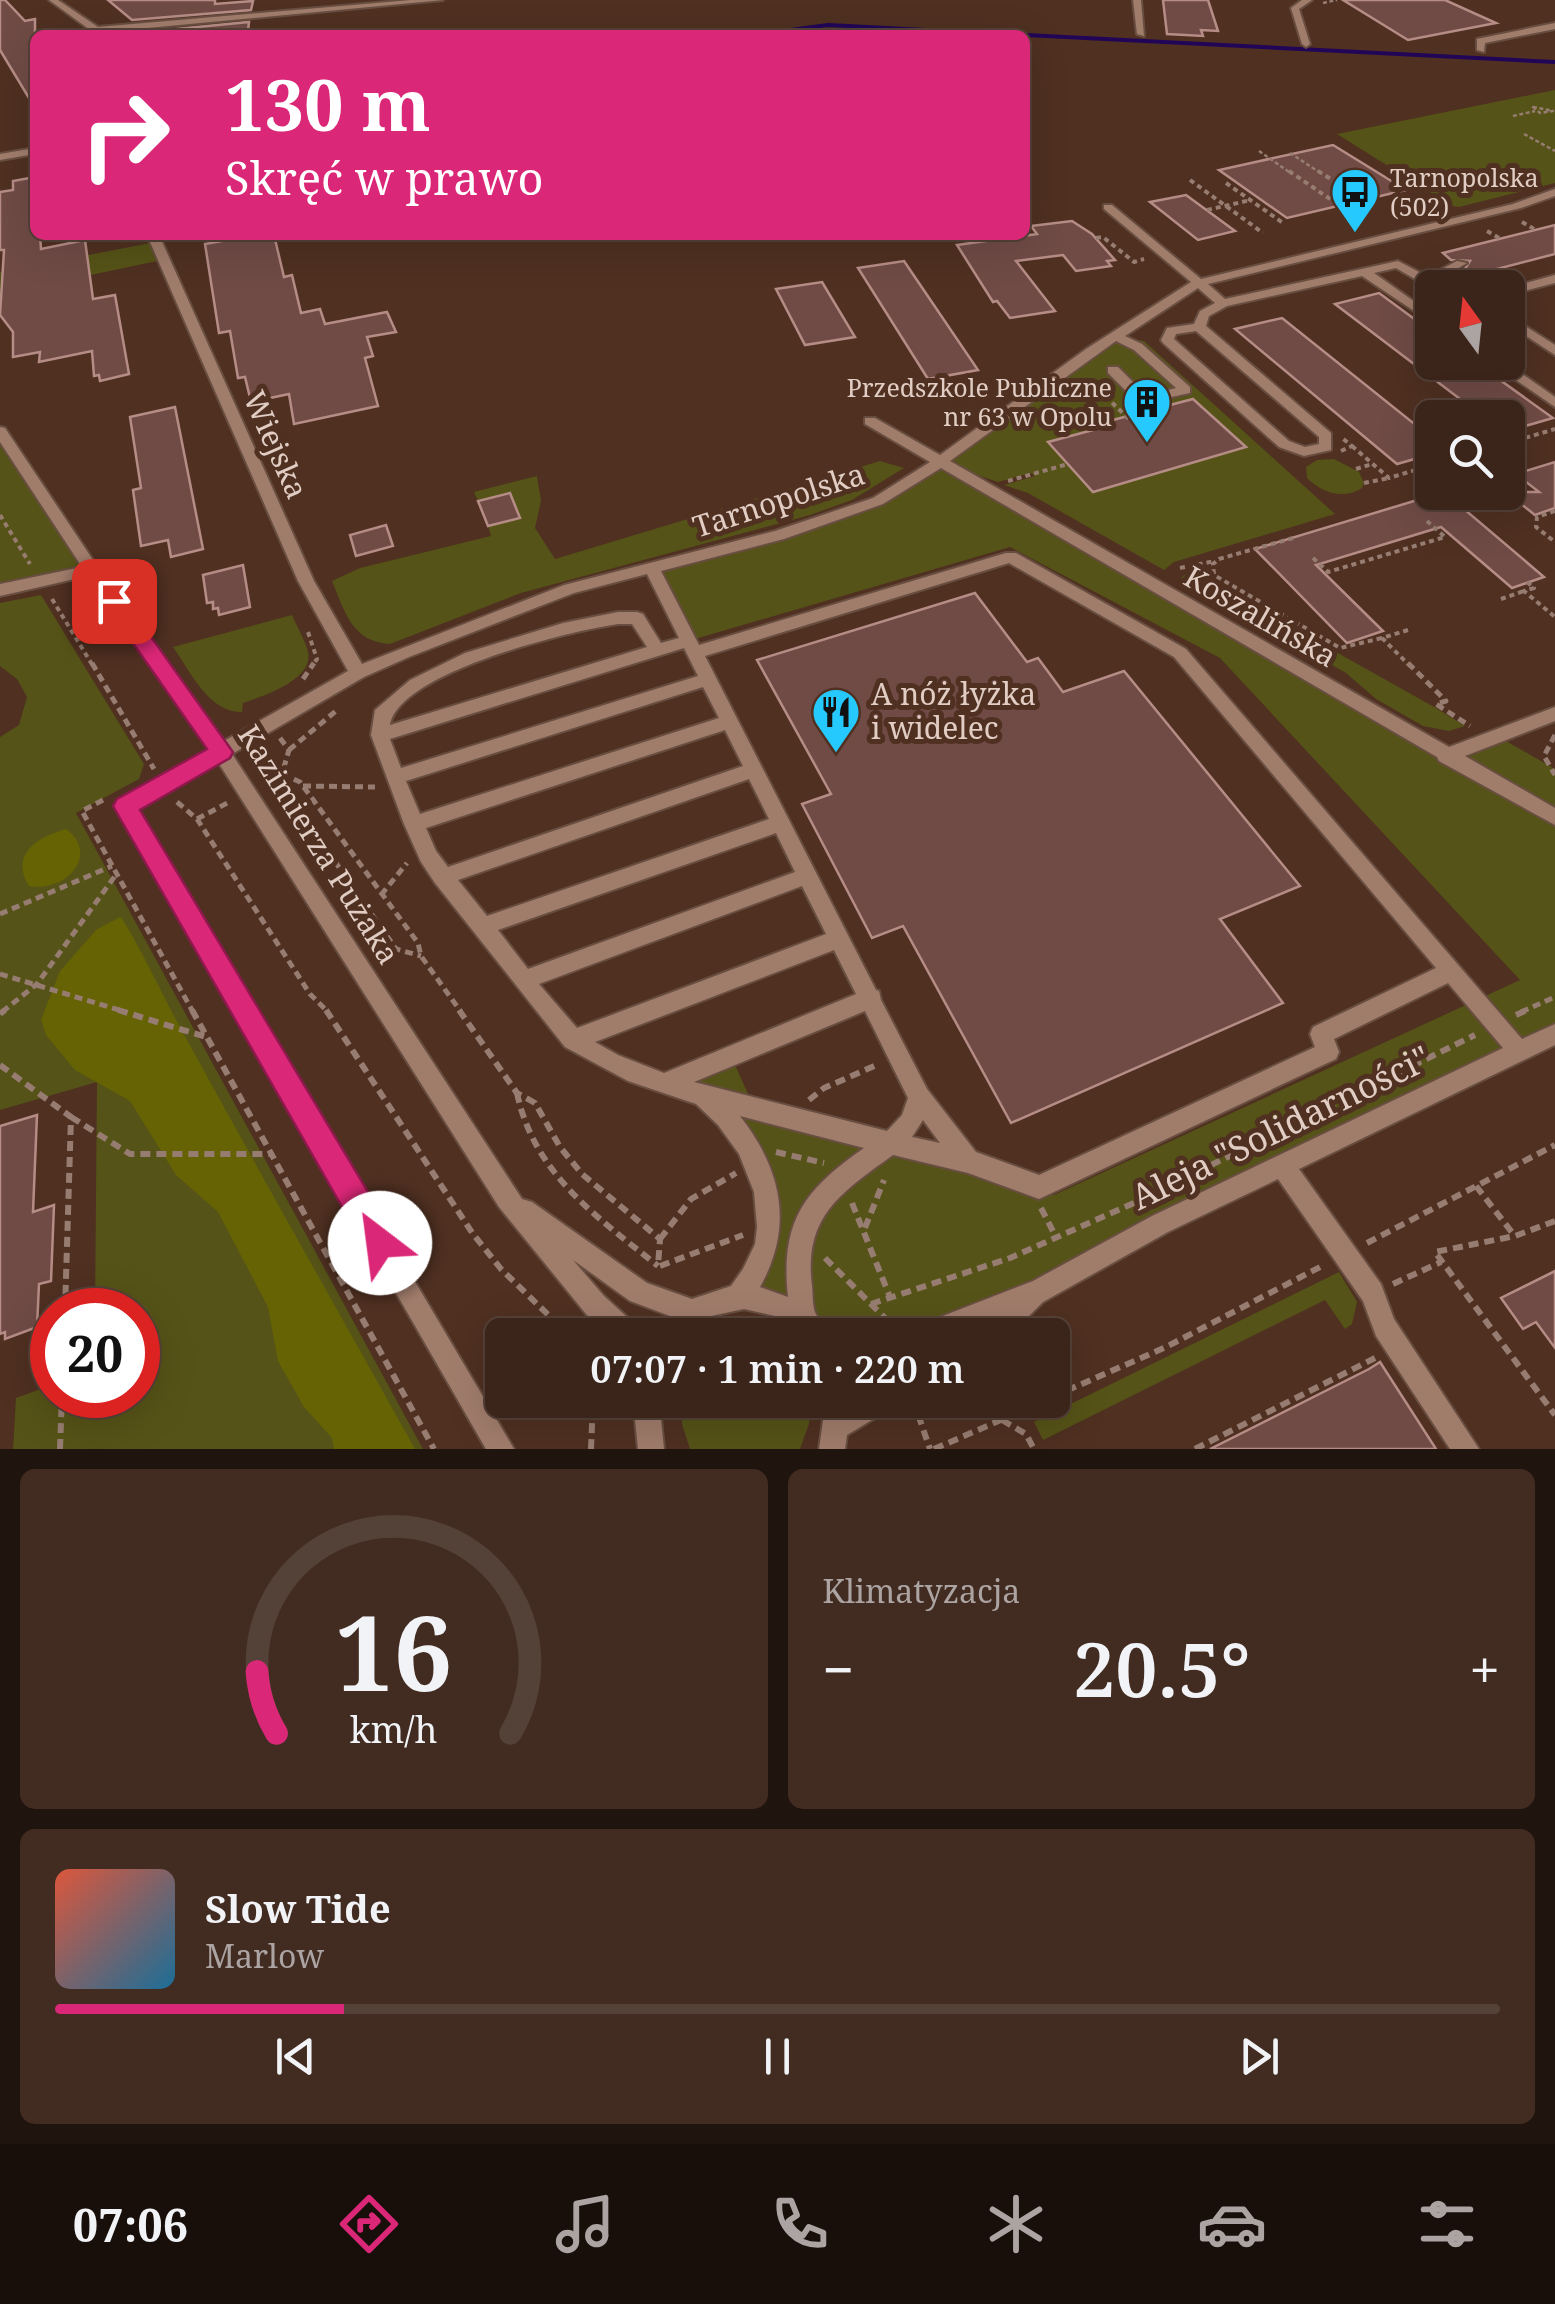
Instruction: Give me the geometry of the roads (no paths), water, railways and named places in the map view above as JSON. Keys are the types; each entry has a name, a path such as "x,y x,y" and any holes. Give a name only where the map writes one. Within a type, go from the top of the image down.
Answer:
{"street":[{"path":"53,0 98,30"},
{"path":"344,0 354,9"},
{"path":"123,30 438,0"},
{"path":"1137,0 1141,34"},
{"path":"1306,44 1296,8 1308,0"},
{"path":"1481,50 1480,40 1555,26"},
{"path":"0,157 30,152"},
{"name":"Tarnopolska","path":"501,1449 126,806 358,673 526,605 830,520 878,501 940,462 1115,336 1200,282 1504,209 1555,192"},
{"path":"1108,207 1223,302"},
{"name":"Wiejska","path":"156,240 306,581 358,673"},
{"path":"1446,270 1461,263"},
{"path":"1199,327 1204,314 1223,302 1398,264 1415,274"},
{"path":"1363,271 1415,307"},
{"path":"1525,287 1555,279"},
{"path":"1199,327 1326,436 1329,443 1304,452 1284,444 1167,340 1171,331 1199,327"},
{"path":"1525,331 1555,351"},
{"path":"1105,371 1144,400 1185,390 1138,347 1115,336"},
{"path":"1525,344 1555,364"},
{"path":"1521,380 1555,404"},
{"name":"Koszalińska","path":"870,421 1555,817"},
{"name":"Kazimierza Pużaka","path":"0,431 92,570 222,752 508,1199 610,1318"},
{"path":"380,735 657,650 691,647 1011,557 1180,653 1520,1051"},
{"path":"652,568 920,1098 968,1161"},
{"path":"0,590 92,570"},
{"path":"657,650 637,618 618,616 537,638 430,676 384,710 380,735 416,830 442,877 572,1040 608,1062 676,1086 893,1146 968,1161 1039,1188 1328,1052 1321,1034 1452,971"},
{"path":"398,785 707,679"},
{"path":"1445,756 1555,714"},
{"path":"416,830 729,722"},
{"path":"442,877 754,770"},
{"path":"482,928 781,823"},
{"path":"524,980 808,876"},
{"path":"572,1040 841,938"},
{"path":"676,1086 872,998"},
{"name":"Aleja \"Solidarności\"","path":"970,1318 1040,1291 1160,1224 1555,1034"},
{"path":"676,1086 714,1105 729,1120 748,1147 768,1196 768,1240 763,1258 756,1275 739,1295"},
{"path":"807,1318 795,1284 805,1222 830,1186 893,1146 910,1127 920,1098"},
{"path":"1284,1167 1372,1293 1398,1346 1466,1449"},
{"name":"Kazimierza Pużaka","path":"508,1199 639,1292 692,1312"},
{"name":"Aleja \"Solidarności\"","path":"1010,1318 1040,1291"},
{"path":"686,1318 715,1300 739,1295 764,1297 797,1318"},
{"path":"647,1418 648,1446"}],"waterway":[{"path":"790,30 828,25 926,30"},
{"path":"1030,35 1555,62"}],"place":[{"name":"Tarnopolska (502)","path":"1355,234"},
{"name":"Przedszkole Publiczne nr 63 w Opolu","path":"1147,444"},
{"name":"A nóż łyżka i widelec","path":"836,754"}]}
